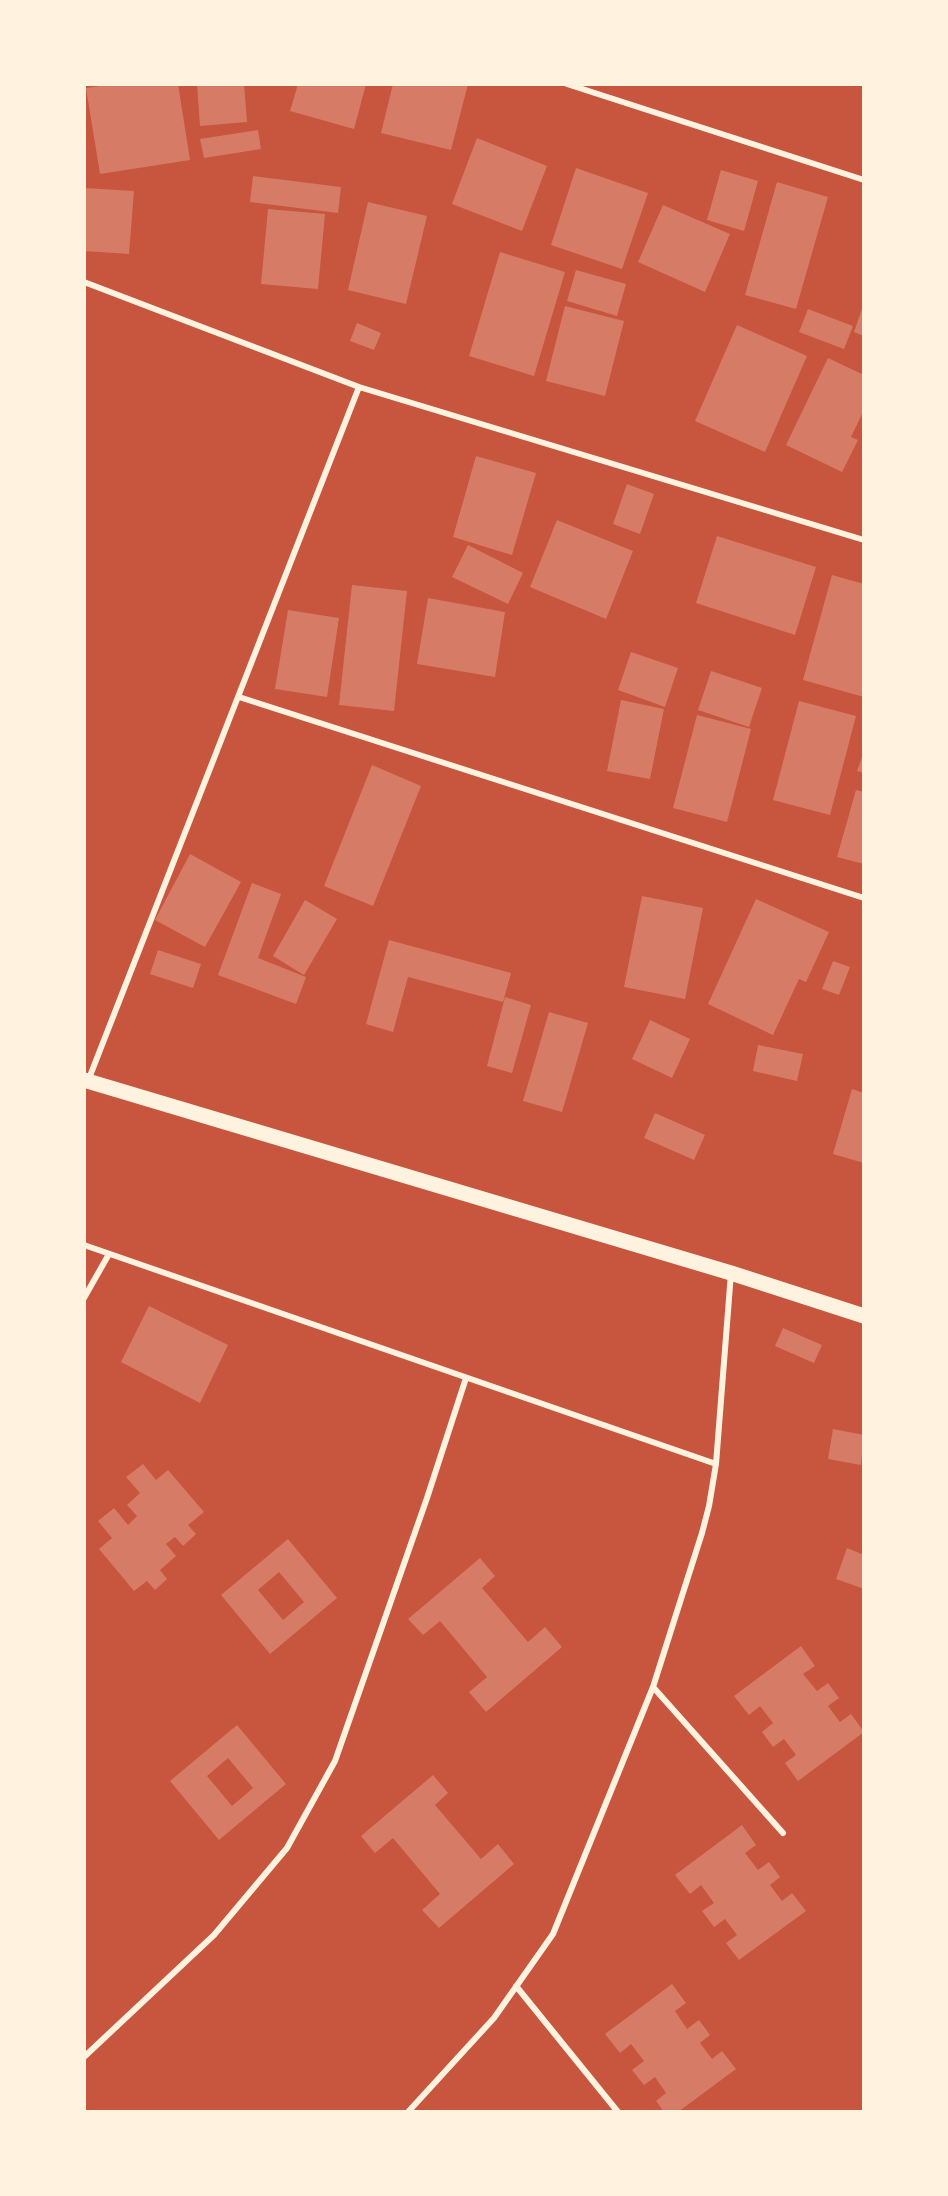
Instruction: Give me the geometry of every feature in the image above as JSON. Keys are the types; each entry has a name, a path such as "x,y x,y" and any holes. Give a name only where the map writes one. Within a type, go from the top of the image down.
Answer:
{"main road":[{"path":"86,1081 732,1273 864,1316"}],"street":[{"path":"567,84 864,180"},
{"path":"84,282 359,387 864,540"},
{"path":"86,1081 239,697 359,387"},
{"path":"239,697 864,898"},
{"path":"84,1245 716,1464"},
{"path":"84,1298 109,1254"},
{"path":"408,2112 494,2018 553,1934 653,1687 702,1533 716,1464 732,1273"},
{"path":"84,2057 214,1935 286,1848 335,1761 427,1498 466,1378"},
{"path":"653,1687 783,1833"},
{"path":"516,1986 618,2112"}],"building":[{"path":"114,84 178,84 190,160 100,174 86,88"},
{"path":"197,84 244,84 247,122 200,126"},
{"path":"298,84 366,84 354,129 290,111"},
{"path":"393,84 468,84 451,150 381,133"},
{"path":"258,130 261,149 204,158 200,139"},
{"path":"477,138 547,166 522,231 452,204"},
{"path":"576,168 648,193 622,269 551,245"},
{"path":"721,170 758,181 744,231 707,220"},
{"path":"253,176 341,187 338,213 250,202"},
{"path":"777,182 828,197 796,309 745,295"},
{"path":"84,188 134,191 129,254 84,251"},
{"path":"368,202 427,216 406,304 348,290"},
{"path":"663,205 730,234 705,292 638,262"},
{"path":"268,209 325,214 318,289 261,284"},
{"path":"500,252 565,272 534,376 469,356"},
{"path":"576,270 626,284 617,316 567,301"},
{"path":"864,303 864,336 854,332"},
{"path":"565,306 624,321 605,396 546,381"},
{"path":"808,309 853,326 844,349 799,332"},
{"path":"357,323 381,333 374,350 350,341"},
{"path":"737,325 807,356 765,452 695,421"},
{"path":"828,358 864,375 864,410 851,437 858,440 842,472 786,445"},
{"path":"476,456 536,473 512,555 453,537"},
{"path":"627,484 654,494 640,534 613,524"},
{"path":"557,520 633,551 606,619 530,587"},
{"path":"717,536 816,567 795,635 696,603"},
{"path":"468,545 523,573 508,604 452,577"},
{"path":"832,575 864,584 864,697 803,680"},
{"path":"352,585 407,591 394,711 339,705"},
{"path":"428,598 505,612 495,677 417,664"},
{"path":"288,610 339,618 327,697 275,689"},
{"path":"631,652 678,668 665,707 618,690"},
{"path":"711,671 762,688 749,727 698,710"},
{"path":"621,700 664,709 650,779 607,771"},
{"path":"799,701 856,716 830,815 773,800"},
{"path":"697,715 751,729 727,822 673,808"},
{"path":"864,752 864,773 857,771"},
{"path":"372,765 421,786 373,906 324,886"},
{"path":"856,790 864,792 864,864 837,857"},
{"path":"190,854 241,882 205,947 155,920"},
{"path":"252,883 281,894 258,958 306,977 296,1004 218,975"},
{"path":"642,896 703,908 685,999 624,987"},
{"path":"756,899 829,932 806,982 799,979 773,1035 708,1004"},
{"path":"305,900 337,919 304,975 273,956"},
{"path":"389,940 511,973 503,1002 408,977 393,1032 366,1024"},
{"path":"158,950 201,964 193,988 150,974"},
{"path":"833,961 850,967 839,995 822,989"},
{"path":"505,997 531,1005 512,1073 487,1066"},
{"path":"549,1012 588,1023 562,1112 523,1101"},
{"path":"650,1020 690,1039 672,1078 632,1059"},
{"path":"758,1045 803,1054 797,1081 753,1071"},
{"path":"852,1089 864,1093 864,1163 833,1154"},
{"path":"655,1113 705,1135 694,1160 644,1138"},
{"path":"149,1306 228,1345 200,1403 121,1362"},
{"path":"783,1328 822,1345 814,1363 775,1346"},
{"path":"833,1429 864,1435 861,1465 828,1459"},
{"path":"143,1464 156,1480 168,1470 204,1512 188,1525 196,1534 183,1546 175,1537 166,1544 176,1556 160,1570 167,1579 155,1590 147,1581 134,1591 99,1549 112,1538 98,1521 114,1508 128,1525 137,1516 127,1505 140,1493 126,1477"},
{"path":"288,1539 337,1598 270,1654 221,1595","holes":["279,1572 304,1602 283,1620 258,1590"]},
{"path":"847,1548 864,1555 864,1589 836,1579"},
{"path":"480,1558 495,1576 482,1588 528,1642 545,1627 562,1647 486,1712 469,1692 487,1677 440,1621 423,1635 408,1619"},
{"path":"801,1646 815,1666 803,1674 817,1691 828,1683 839,1698 828,1706 840,1722 851,1714 864,1732 798,1781 785,1763 796,1755 784,1739 773,1747 762,1732 773,1723 760,1706 749,1715 734,1696"},
{"path":"237,1725 286,1784 219,1840 170,1781","holes":["228,1758 253,1788 232,1806 207,1776"]},
{"path":"433,1775 448,1793 435,1805 481,1859 498,1844 514,1864 439,1928 422,1910 440,1894 393,1838 375,1853 361,1836"},
{"path":"742,1825 756,1845 745,1853 758,1870 769,1862 780,1877 770,1885 782,1901 792,1893 806,1911 739,1960 726,1943 737,1935 725,1919 714,1927 702,1911 714,1903 701,1885 690,1894 675,1875"},
{"path":"672,1984 686,2003 675,2011 687,2029 699,2020 710,2035 700,2043 712,2059 722,2051 736,2069 678,2112 664,2112 656,2101 666,2093 655,2077 644,2085 632,2070 644,2061 631,2044 620,2053 605,2034"}]}
